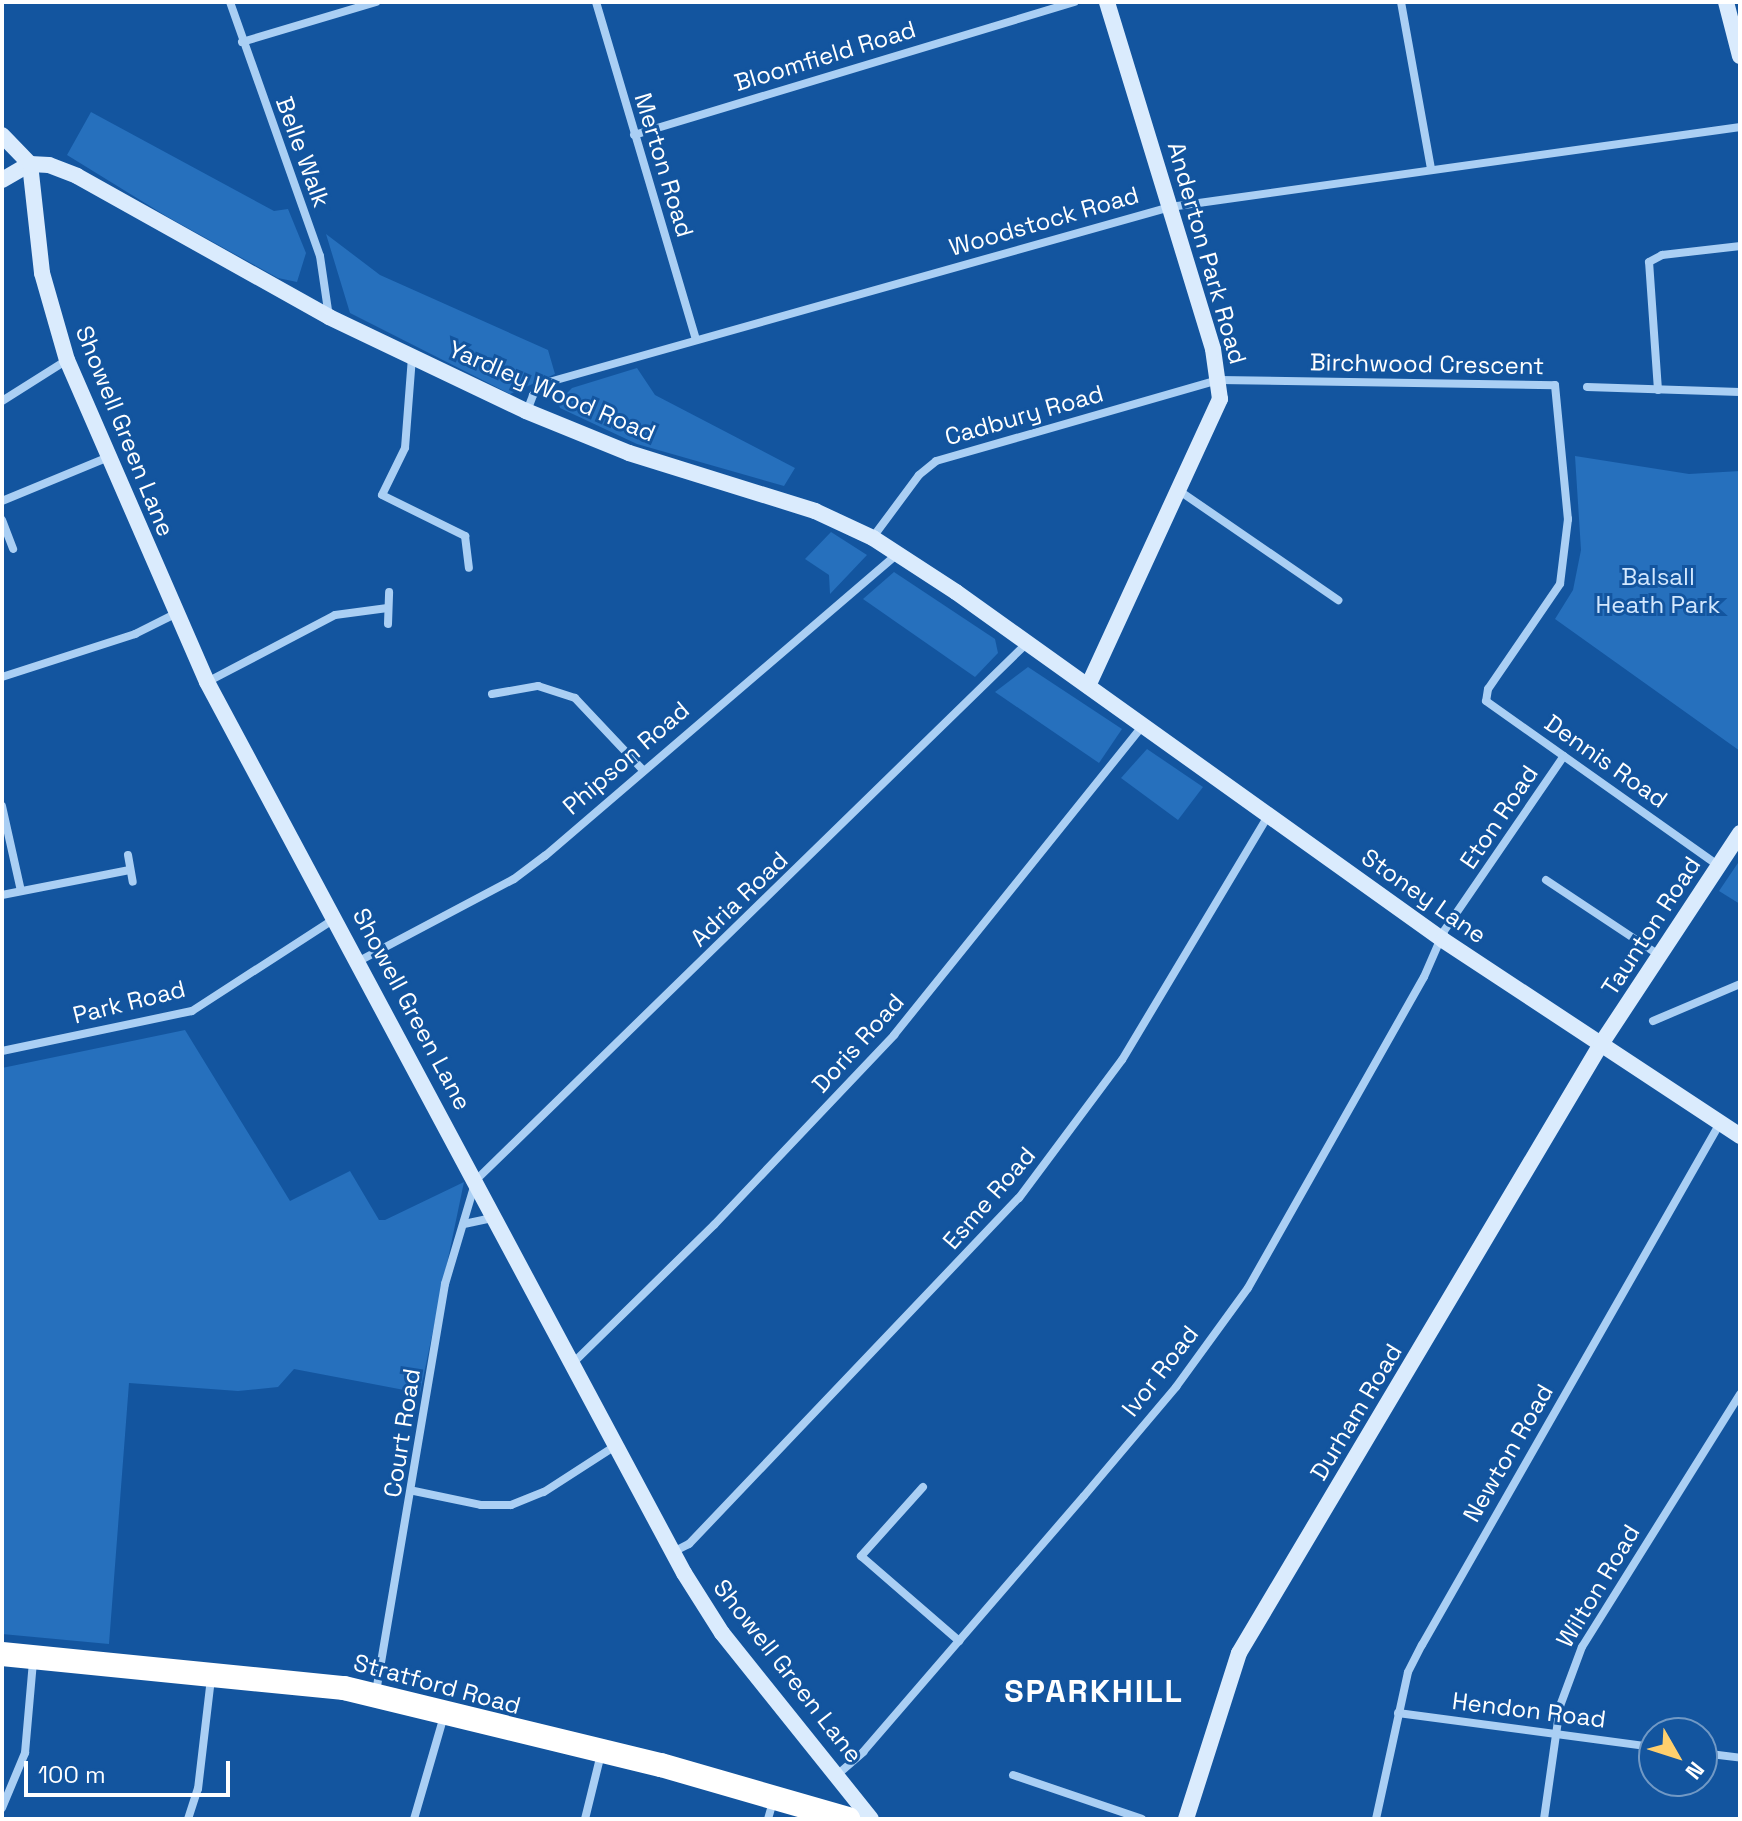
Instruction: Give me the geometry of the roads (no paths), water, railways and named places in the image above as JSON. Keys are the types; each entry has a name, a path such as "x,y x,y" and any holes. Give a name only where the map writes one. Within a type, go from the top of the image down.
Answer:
{"highway":[{"name":"Stratford Road","path":"2,1654 212,1672 376,1694 601,1753 771,1808 848,1819"}],"street":[{"name":"Belle Walk","path":"230,2 320,256 329,317"},
{"path":"242,42 376,2"},
{"name":"Merton Road","path":"596,2 696,340"},
{"name":"Bloomfield Road","path":"634,135 1074,2"},
{"name":"Anderton Park Road","path":"1088,686 1216,418 1219,380 1107,2"},
{"path":"1401,2 1431,169"},
{"path":"1726,2 1740,56"},
{"name":"Woodstock Road","path":"526,411 533,395 549,382 1170,207 1740,127"},
{"path":"2,135 30,164 2,180"},
{"name":"Yardley Wood Road","path":"30,164 49,165 77,176 329,317 526,411 629,453 815,511 873,538 898,552 1088,686"},
{"name":"Showell Green Lane","path":"30,164 42,273 67,360 207,682 337,918 673,1552 722,1633 871,1819"},
{"path":"1658,390 1649,262 1662,255 1740,246"},
{"path":"412,357 405,448 382,495 465,536 469,568"},
{"path":"2,401 67,360"},
{"name":"Cadbury Road","path":"873,538 919,475 936,461 1219,380"},
{"name":"Birchwood Crescent","path":"1219,380 1555,385 1568,519 1560,584 1492,683"},
{"path":"1587,387 1740,392"},
{"path":"2,501 109,457"},
{"path":"1181,492 1338,600"},
{"path":"2,520 13,549"},
{"name":"Phipson Road","path":"359,961 514,879 898,552"},
{"path":"388,624 389,592"},
{"path":"207,682 335,615 388,608"},
{"path":"2,677 135,634 175,614"},
{"name":"Adria Road","path":"476,1180 1027,643"},
{"name":"Dennis Road","path":"1492,683 1486,694 1491,706 1719,866"},
{"path":"492,694 538,686 575,698 642,769"},
{"name":"Stoney Lane","path":"1088,686 1443,940 1740,1136"},
{"name":"Doris Road","path":"574,1362 725,1215 894,1035 1144,725"},
{"name":"Eton Road","path":"1443,940 1444,931 1564,756"},
{"path":"2,806 21,891"},
{"name":"Esme Road","path":"673,1552 689,1544 1019,1198 1122,1060 1268,816"},
{"name":"Taunton Road","path":"1601,1044 1740,833"},
{"path":"128,855 133,882"},
{"path":"2,895 130,870"},
{"path":"1546,880 1660,956"},
{"name":"Park Road","path":"2,1051 192,1011 337,918"},
{"name":"Ivor Road","path":"837,1775 863,1752 1176,1387 1248,1288 1443,940"},
{"path":"1653,1021 1740,984"},
{"name":"Durham Road","path":"1186,1819 1239,1653 1601,1044"},
{"name":"Newton Road","path":"1376,1819 1408,1672 1719,1125"},
{"name":"Court Road","path":"376,1694 414,1491 445,1284 476,1180"},
{"path":"464,1224 496,1218"},
{"name":"Wilton Road","path":"1544,1819 1555,1734 1568,1676 1582,1647 1739,1397"},
{"path":"414,1491 481,1505 511,1505 544,1492 616,1446"},
{"path":"923,1487 861,1556 959,1641"},
{"path":"2,1808 25,1753 34,1657"},
{"path":"188,1819 198,1789 212,1672"},
{"name":"Hendon Road","path":"1398,1713 1638,1745"},
{"path":"414,1819 444,1714"},
{"path":"585,1819 601,1753"},
{"path":"1718,1755 1740,1758"},
{"path":"1013,1775 1142,1819"}],"district":[{"name":"SPARKHILL","path":"1094,1691"}],"park label":[{"name":"Balsall Heath Park","path":"1658,591"}]}
